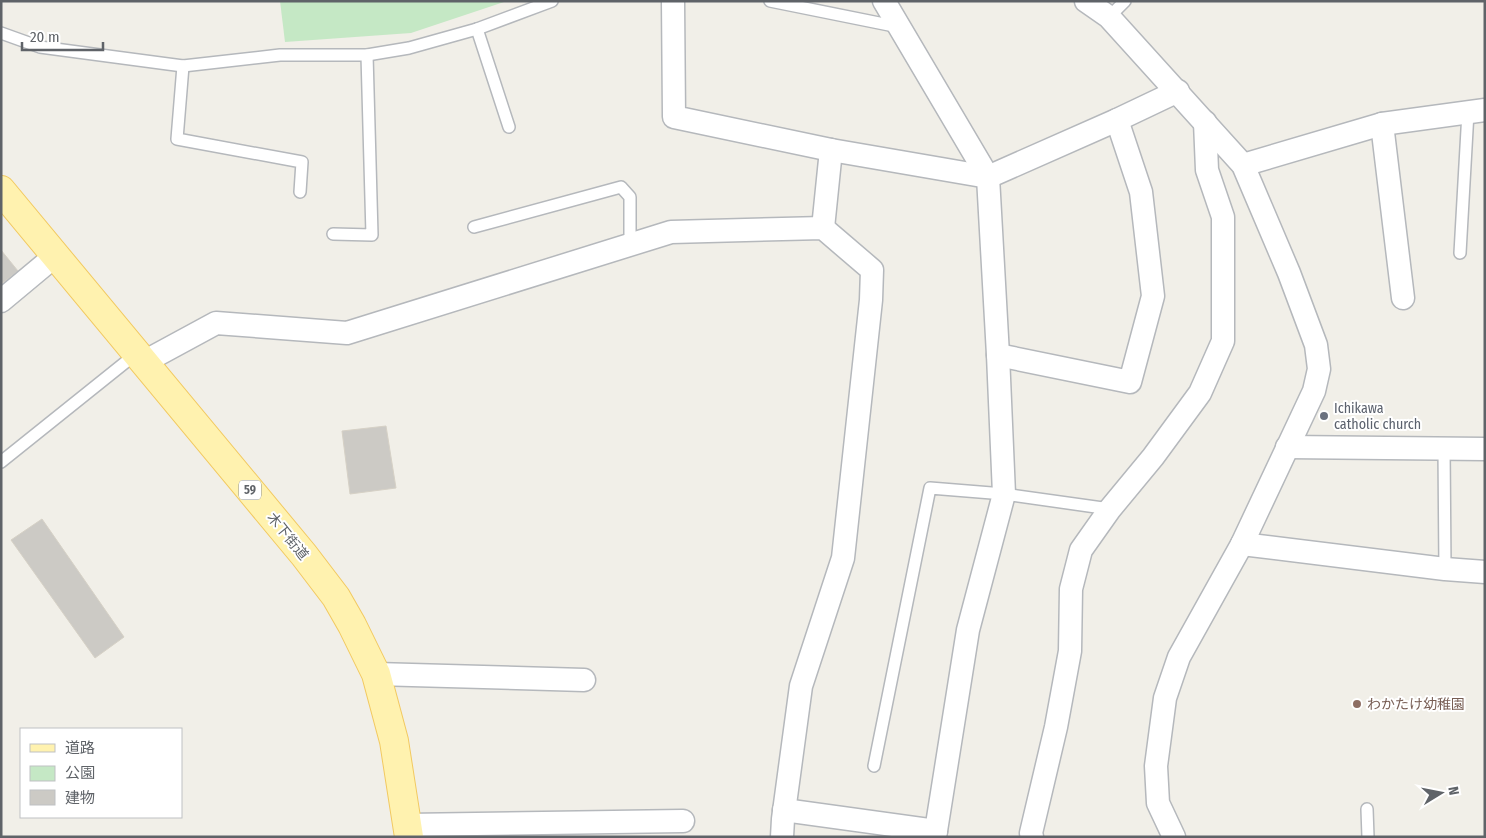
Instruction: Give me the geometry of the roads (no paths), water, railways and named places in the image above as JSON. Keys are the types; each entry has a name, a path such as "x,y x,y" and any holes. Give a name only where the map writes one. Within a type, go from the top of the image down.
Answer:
{"main road":[{"name":"木下街道","path":"1,190 304,555 336,597 376,674 394,741 408,831"}],"street":[{"path":"674,1 674,117 831,150 988,176 1178,91"},
{"path":"784,810 936,834 968,630 1004,494 988,176 884,1"},
{"path":"1086,1 1109,17 1243,165 1289,273 1316,345 1319,369 1314,391 1242,544 1179,657 1165,698 1156,766 1158,803 1174,837"},
{"path":"1243,165 1382,124 1476,111"},
{"path":"998,355 1130,382 1152,296 1141,192 1116,120"},
{"path":"1032,837 1070,651 1071,589 1081,550 1110,509 1153,457 1200,392 1223,341 1223,217 1207,170 1205,122"},
{"path":"1382,124 1403,298"},
{"path":"823,228 831,150"},
{"path":"140,358 216,322 347,333 671,232 823,228 872,270 871,300 843,558 801,686 782,837"},
{"path":"1,301 55,256"},
{"path":"1287,447 1485,449"},
{"path":"1242,544 1445,569 1485,572"},
{"path":"376,674 584,680"},
{"path":"408,831 683,821"}],"lane":[{"path":"1,33 40,47 183,66 280,55 367,55 409,48 477,29 552,1"},
{"path":"770,1 900,28"},
{"path":"1109,17 1125,1"},
{"path":"477,29 509,127"},
{"path":"333,234 372,235 367,55"},
{"path":"183,66 177,139 302,162 300,192"},
{"path":"1460,253 1476,111"},
{"path":"474,227 621,187 630,197 630,245"},
{"path":"1,462 140,358"},
{"path":"1444,448 1445,569"},
{"path":"874,766 930,488 1004,494 1110,509"},
{"path":"1367,809 1368,837"}],"place":[{"name":"Ichikawa catholic church","path":"1324,416"},
{"name":"わかたけ幼稚園","path":"1357,704"}]}
